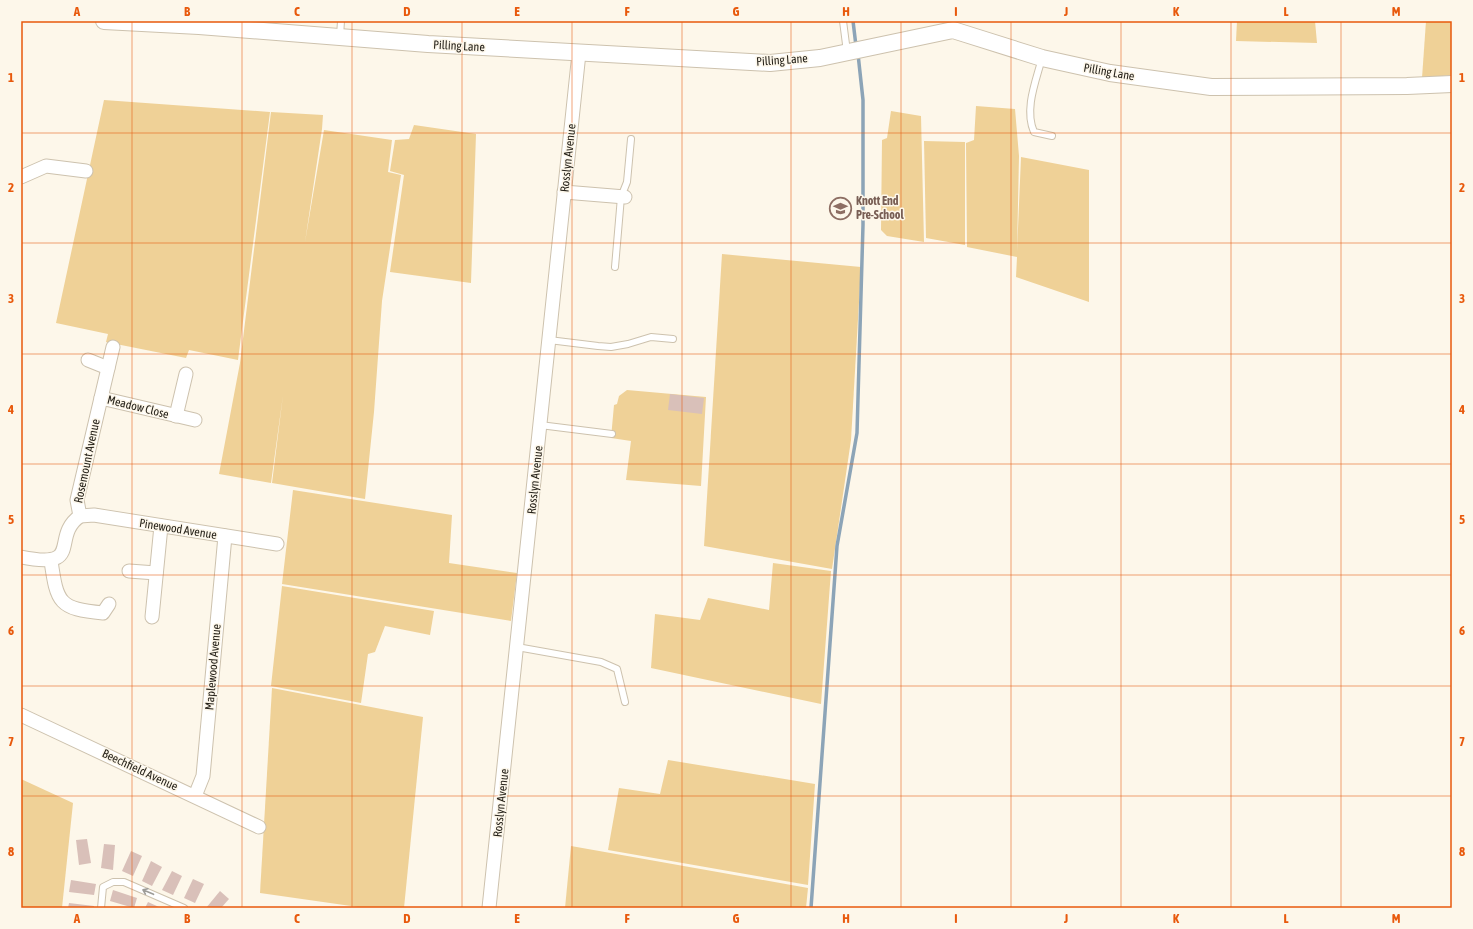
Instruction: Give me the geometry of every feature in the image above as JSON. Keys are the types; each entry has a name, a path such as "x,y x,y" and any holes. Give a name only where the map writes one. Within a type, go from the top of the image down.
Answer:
{"street":[{"name":"Pilling Lane","path":"104,21 341,29 428,44 579,53 618,53 770,63 820,58 953,30 1042,58 1110,73 1211,87 1407,86 1452,84"},
{"name":"Rosslyn Avenue","path":"489,908 518,648 579,53"},
{"path":"21,176 46,166 86,171"},
{"path":"564,192 623,197"},
{"name":"Rosemount Avenue","path":"52,561 60,555 70,526 74,520 80,516 77,500 113,347"},
{"path":"88,360 108,368"},
{"name":"Meadow Close","path":"176,416 186,374"},
{"name":"Meadow Close","path":"101,398 195,420"},
{"name":"Pinewood Avenue","path":"80,516 94,515 277,544"},
{"path":"152,617 161,526"},
{"name":"Maplewood Avenue","path":"195,796 203,776 225,536"},
{"path":"21,558 52,561 55,590 60,600 67,606 84,611 103,613 108,604"},
{"path":"129,571 156,573"},
{"name":"Beechfield Avenue","path":"21,715 259,827"}],"lane":[{"path":"843,21 854,51"},
{"path":"1042,58 1032,98 1032,125 1034,132 1052,136"},
{"path":"615,267 623,197 627,182 631,139"},
{"path":"549,340 611,347 628,344 651,337 673,339"},
{"path":"540,425 612,434"},
{"path":"518,648 601,662 617,669 625,702"},
{"path":"101,908 103,887 113,882 124,882 184,908"}],"shaded area":[{"path":"1237,21 1315,21 1317,43 1236,41"},
{"path":"1426,21 1452,21 1452,75 1422,78"},
{"path":"104,100 270,112 238,360 189,350 186,358 106,342 108,334 56,323"},
{"path":"976,106 1015,109 1019,156 1017,252 1021,157 1089,170 1089,302 1016,277 1017,257 967,247 966,143 974,140"},
{"path":"891,111 921,116 924,242 887,236 881,230 882,140 887,138"},
{"path":"271,112 323,115 305,242 324,130 392,140 388,172 401,175 382,301 374,412 365,499 272,483 283,395 271,483 219,474 240,363"},
{"path":"414,125 476,134 471,283 390,272 404,175 390,171 395,140 409,139"},
{"path":"924,141 965,142 965,245 926,238"},
{"path":"722,254 861,267 851,440 832,569 704,546"},
{"path":"627,390 706,397 701,486 626,480 631,441 611,438 614,405 617,404 619,396"},
{"path":"293,490 452,515 449,563 517,573 511,621 282,584"},
{"path":"773,563 831,571 821,704 651,668 655,614 700,620 708,598 769,610"},
{"path":"282,586 434,611 430,635 385,626 375,652 368,654 361,703 271,686"},
{"path":"272,688 423,717 404,908 365,908 260,893"},
{"path":"668,760 815,784 808,885 608,850 619,788 660,794"},
{"path":"21,779 73,803 62,908 21,908"},
{"path":"571,846 808,888 806,908 565,908"}],"building":[{"path":"670,394 704,398 702,414 668,410"},
{"path":"87,839 91,863 79,865 76,840"},
{"path":"104,844 115,845 113,870 101,868"},
{"path":"131,851 142,856 133,876 122,871"},
{"path":"151,861 162,867 152,886 142,881"},
{"path":"172,871 182,876 173,895 162,890"},
{"path":"193,879 204,884 195,903 184,898"},
{"path":"71,880 96,884 94,895 69,892"},
{"path":"113,890 137,898 134,908 110,901"},
{"path":"220,891 229,899 221,908 206,908"},
{"path":"148,902 159,907 145,908"},
{"path":"69,903 94,906 94,908 68,908"}],"waterway":[{"path":"853,21 856,46"},
{"path":"811,908 837,546 857,433 863,225 863,100 858,54"}],"place":[{"name":"Knott End Pre-School","path":"840,208"}]}
